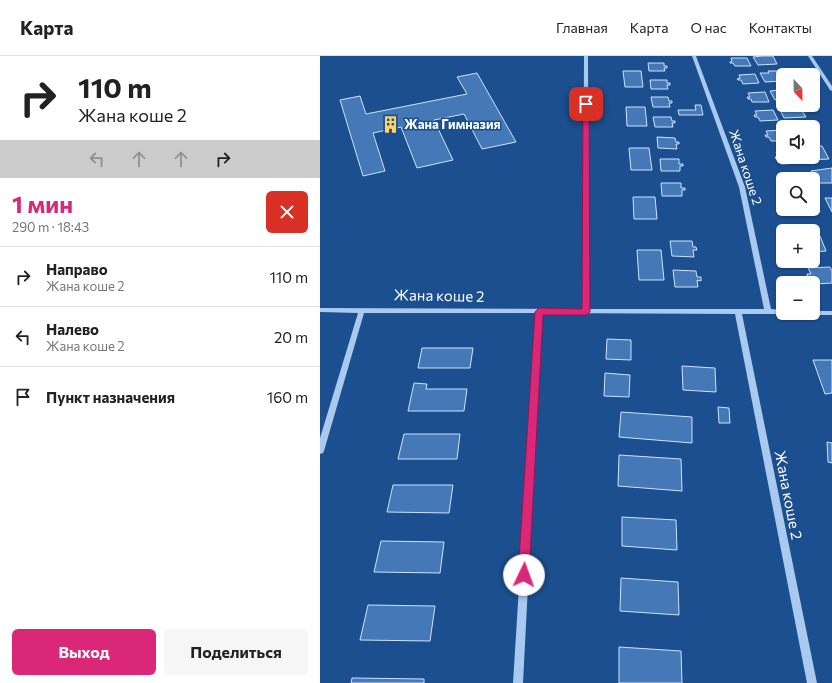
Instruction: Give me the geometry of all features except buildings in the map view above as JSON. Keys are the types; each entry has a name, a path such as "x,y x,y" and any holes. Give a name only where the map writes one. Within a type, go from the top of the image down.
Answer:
{"street":[{"path":"586,56 586,312"},
{"name":"Жана коше 2","path":"694,56 742,187 768,312"},
{"path":"810,56 832,90"},
{"name":"Жана коше 2","path":"320,310 776,312"},
{"path":"320,451 362,310"},
{"path":"518,683 539,312"},
{"name":"Жана коше 2","path":"738,313 812,683"},
{"path":"820,313 832,313"}],"place":[{"name":"Жана Гимназия","path":"391,124"}],"route":[{"path":"524,575 539,312 586,312 586,104"}]}
